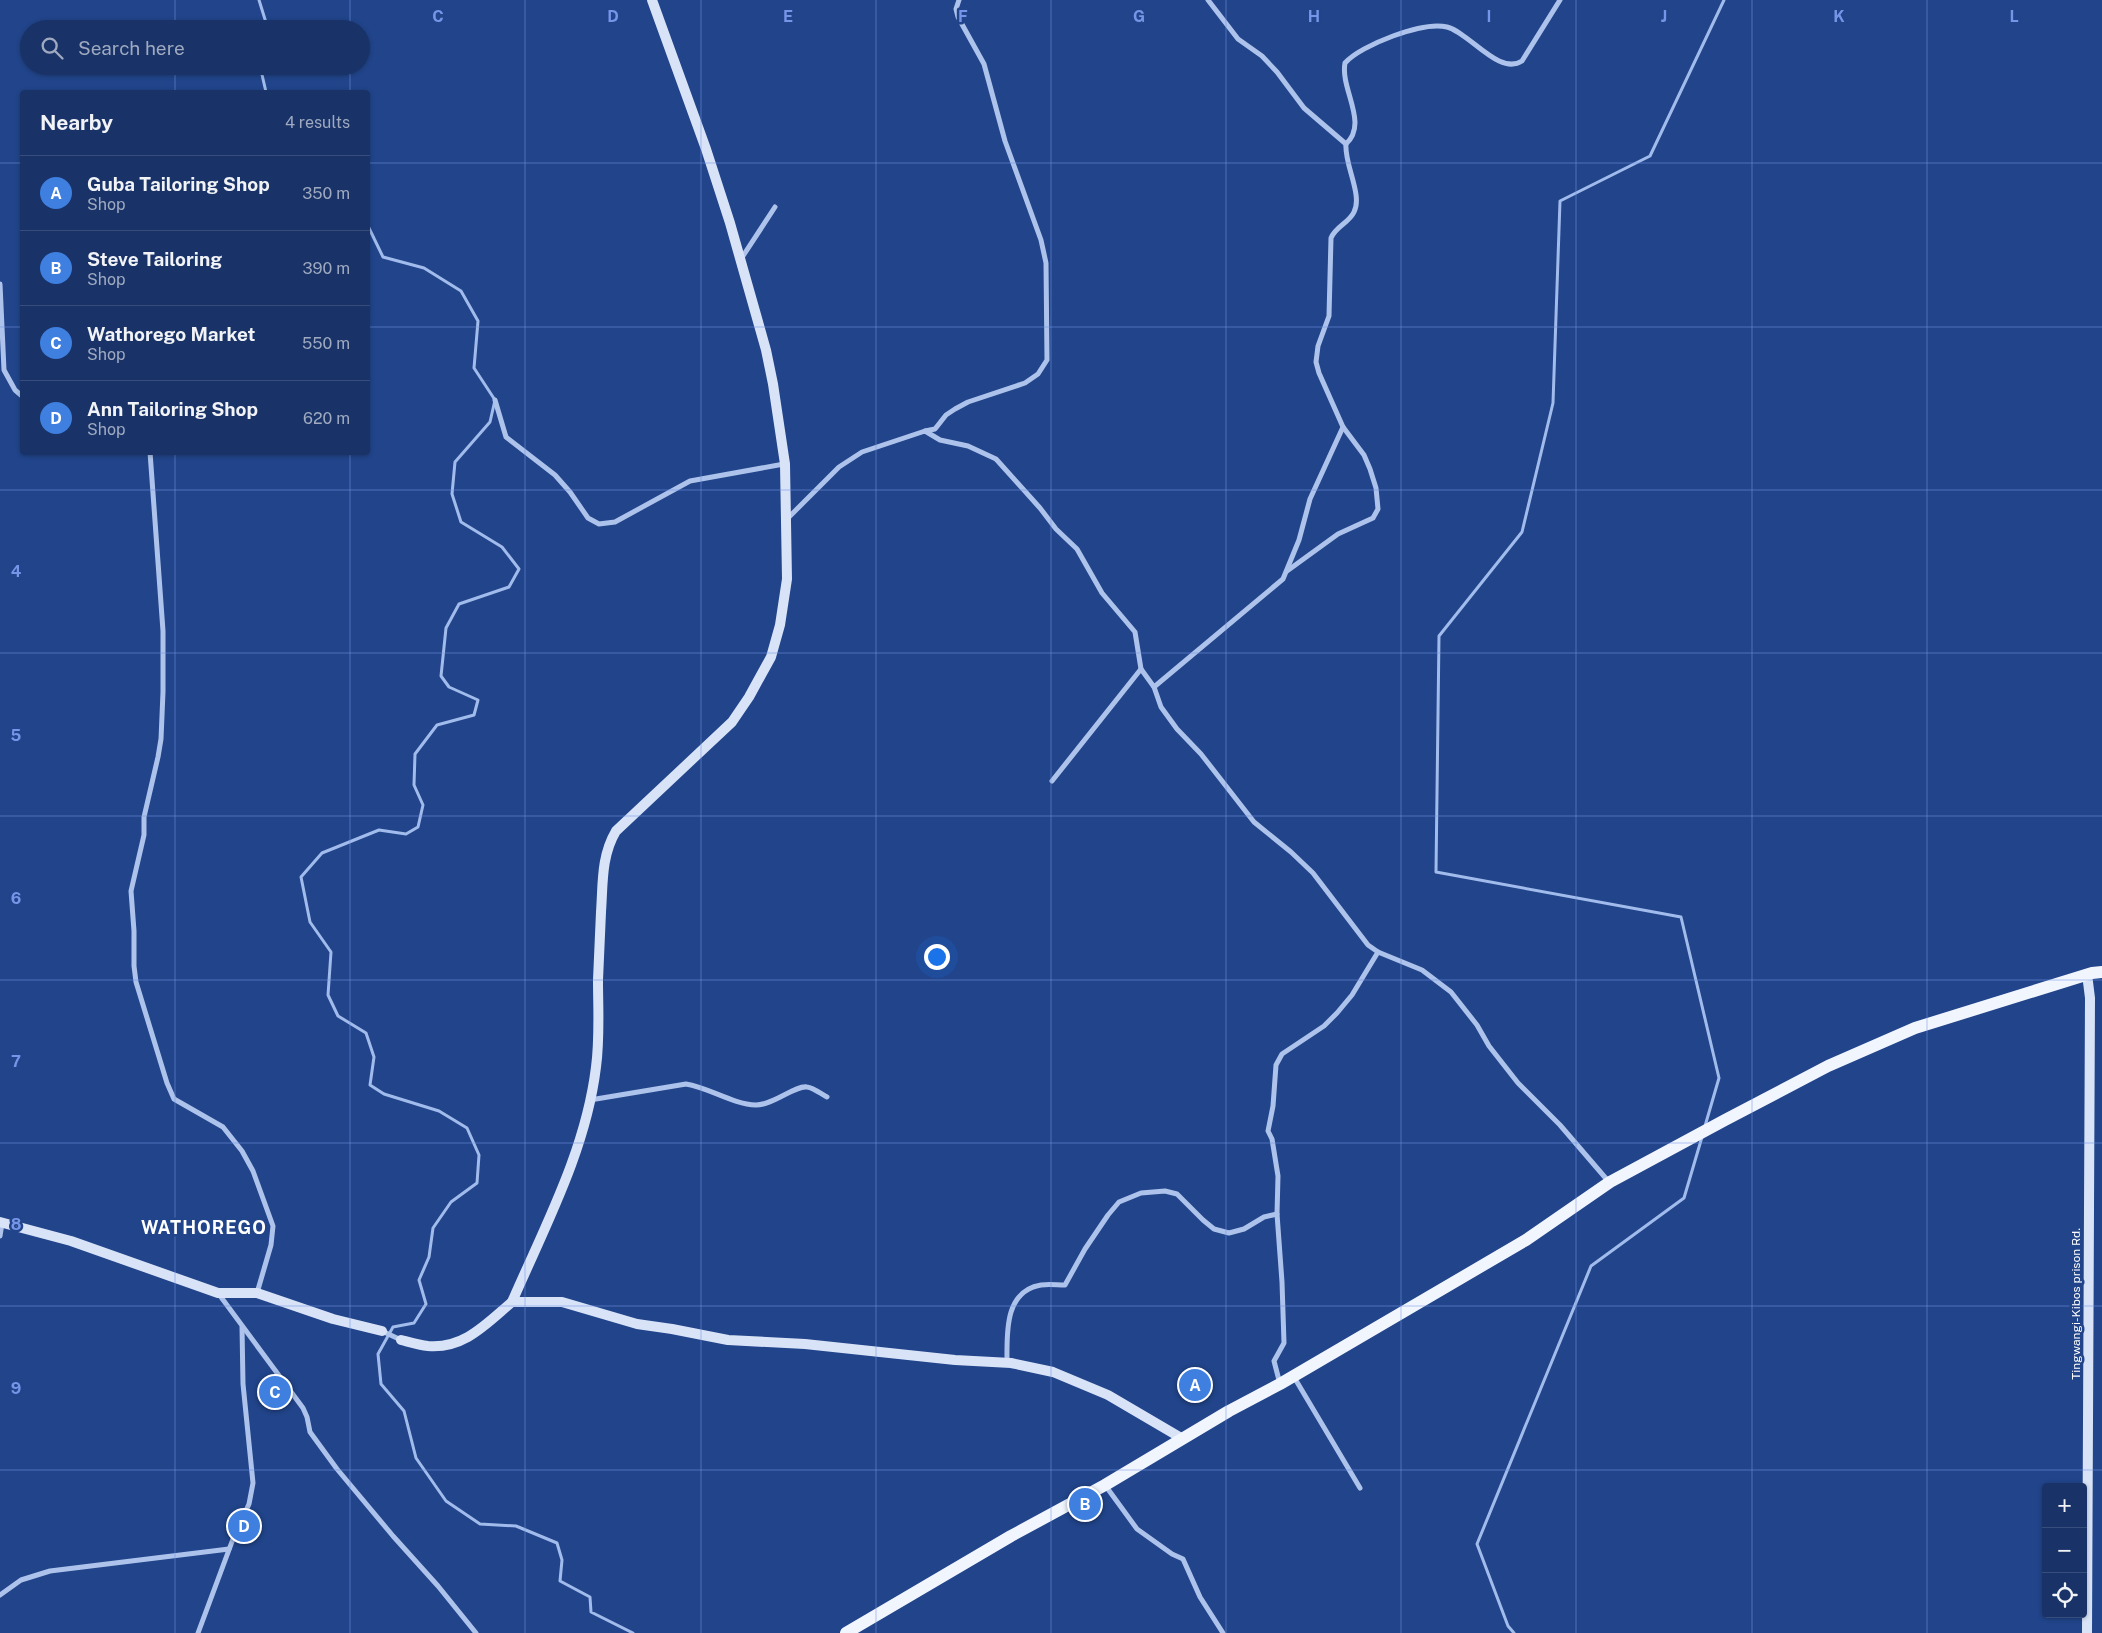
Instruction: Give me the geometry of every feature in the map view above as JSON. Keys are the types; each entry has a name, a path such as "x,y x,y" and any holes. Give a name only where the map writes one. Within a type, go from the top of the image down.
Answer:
{"main road":[{"path":"846,1633 1011,1536 1105,1485 1280,1384 1526,1240 1610,1182 1828,1066 1898,1035 1988,1004 2087,974 2102,972"}],"street":[{"path":"0,1236 1,1222 71,1241 218,1293 257,1293 332,1319 427,1346 459,1342 474,1334 512,1302 576,1152 590,1100 596,1068 599,1034 600,933 604,866 608,847 616,831 732,722 762,677 771,657 782,616 787,578 785,464 768,358 706,149 652,0"},
{"path":"785,521 839,467 862,452 935,429 946,415 968,402 1025,383 1038,374 1047,360 1046,263 1041,240 1005,141 984,64 958,17 956,9 959,0"},
{"path":"1208,0 1238,39 1262,56 1277,72 1304,108 1346,144"},
{"path":"1288,571 1338,534 1373,518 1378,512 1376,488 1370,469 1364,455 1343,427 1316,362 1318,346 1329,316 1331,238 1334,231 1355,212 1357,201 1345,153 1346,144 1350,141 1354,131 1355,120 1344,69 1345,63 1359,51 1403,33 1441,26 1448,27 1462,34 1496,60 1506,64 1517,65 1522,61 1560,0"},
{"path":"740,259 775,207"},
{"path":"0,284 4,370"},
{"path":"0,364 15,390 20,394"},
{"path":"495,400 506,437 555,475 570,492 588,518 599,524 615,522 690,481 785,464"},
{"path":"1154,687 1283,579 1288,571 1299,540 1310,499 1343,427"},
{"path":"926,431 940,440 968,446 996,459 1040,508 1056,529 1077,549 1102,593 1135,632 1141,669 1154,687 1161,707 1177,729 1201,754 1254,822 1291,852 1312,873 1368,945 1378,952 1422,970 1451,992 1518,1083 1560,1125 1610,1182"},
{"path":"150,455 163,631 163,692 161,739 144,817 144,835 131,890 136,982 167,1083 174,1099 223,1127 242,1151 253,1170 273,1226 271,1245 257,1293"},
{"path":"1052,781 1141,669"},
{"path":"1280,1384 1274,1362 1284,1343 1277,1214 1278,1176 1272,1139 1268,1131 1278,1058 1324,1026 1337,1014 1352,995 1378,952"},
{"name":"Tingwangi-Kibos prison Rd.","path":"2087,974 2090,1008 2087,1633"},
{"path":"590,1100 686,1084 757,1105 771,1102 802,1087 808,1087 827,1097"},
{"path":"1007,1363 1008,1317 1020,1296 1039,1285 1065,1285 1094,1233 1119,1202 1140,1193 1165,1191 1178,1194 1203,1220 1214,1228 1229,1233 1244,1229 1264,1217 1277,1214"},
{"path":"218,1293 267,1356 303,1408 310,1432 337,1469 476,1633"},
{"path":"512,1302 562,1302 637,1324 728,1340 805,1344 955,1360 1007,1363 1053,1372 1108,1395 1184,1439"},
{"path":"198,1633 249,1504 252,1489 243,1384 242,1326"},
{"path":"1293,1376 1360,1488"},
{"path":"1105,1485 1137,1530 1172,1554 1183,1558 1200,1597 1223,1633"},
{"path":"0,1595 21,1580 50,1571 230,1549"}],"waterway":[{"path":"259,0 265,20"},
{"path":"1705,1126 1719,1078 1681,917 1436,872 1439,636 1522,532 1553,403 1560,201 1650,156 1724,0"},
{"path":"262,75 266,90"},
{"path":"370,230 383,257 424,268 461,291 478,321 474,368 495,400 490,422 455,462 452,494 461,522 502,547 519,569 509,587 459,604 446,628 441,676 449,687 478,700 474,715 437,725 415,754 414,785 423,805 418,827 406,834 379,830 322,853 301,877 310,922 331,952 328,995 338,1016 366,1033 374,1057 370,1085 384,1094 439,1111 467,1128 479,1155 477,1183 451,1202 433,1228 429,1257 419,1280 426,1304 414,1323 393,1327 378,1354 381,1384 404,1411 416,1458 446,1501 480,1524 516,1526 557,1543 562,1560 560,1581 590,1597 591,1612 633,1633"},
{"path":"1514,1633 1508,1626 1477,1544 1591,1266 1684,1198 1702,1137"}],"place":[{"name":"Guba Tailoring Shop","path":"1195,1385"},
{"name":"Wathorego Market","path":"275,1392"},
{"name":"Steve Tailoring","path":"1085,1504"},
{"name":"Ann Tailoring Shop","path":"244,1526"}],"district":[{"name":"WATHOREGO","path":"204,1228"}]}
